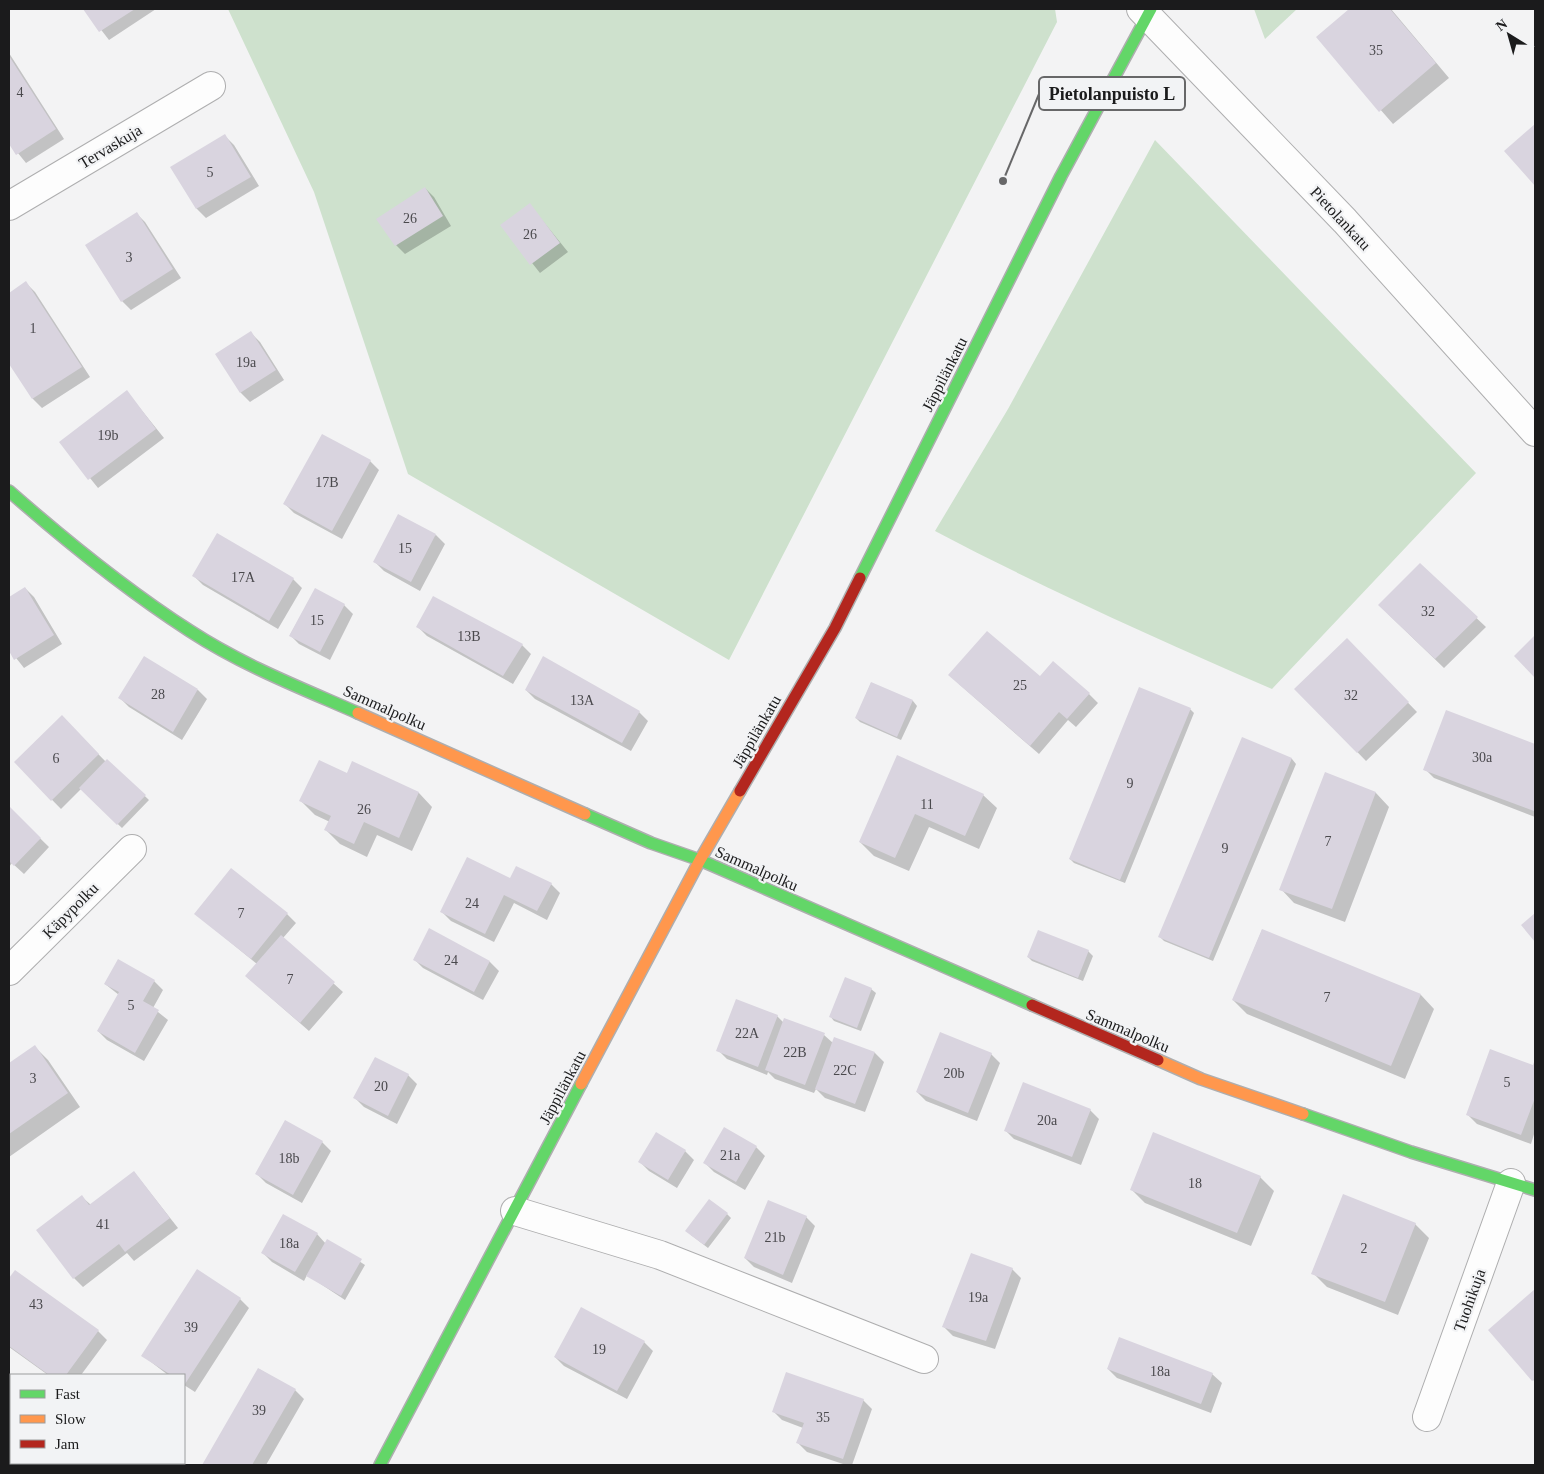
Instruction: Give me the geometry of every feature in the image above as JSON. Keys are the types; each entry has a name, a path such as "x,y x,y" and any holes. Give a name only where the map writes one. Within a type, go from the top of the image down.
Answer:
{"street":[{"name":"Pietolankatu","path":"1146,11 1345,221 1535,432"},
{"name":"Jäppilänkatu","path":"380,1465 700,860 836,628 1061,176 1146,11"},
{"name":"Tervaskuja","path":"9,206 211,86"},
{"name":"Sammalpolku","path":"9,491 46,524 120,582 191,632 281,679 651,843 700,860 1201,1079 1411,1152 1523,1187"},
{"name":"Käpypolku","path":"9,971 132,849"},
{"name":"Tuohikuja","path":"1427,1417 1523,1187"},
{"path":"515,1211 660,1255 924,1359"}],"green space":[{"path":"228,9 1055,9 1057,22 729,660 408,474 314,192"},
{"path":"1254,9 1297,9 1265,39"},
{"path":"1155,140 1476,473 1272,689 1060,593 935,531 1008,409"}],"building":[{"path":"83,9 135,9 99,32"},
{"path":"1349,9 1390,9 1436,63 1379,112 1316,37"},
{"path":"9,56 56,129 16,155 9,144"},
{"path":"1535,124 1535,186 1504,151"},
{"path":"225,134 251,177 196,209 170,167"},
{"path":"425,187 443,216 395,246 376,219"},
{"path":"530,203 560,243 530,265 500,225"},
{"path":"137,212 173,269 121,302 85,245"},
{"path":"26,281 82,367 32,399 9,364 9,293"},
{"path":"251,331 276,370 240,393 215,354"},
{"path":"127,390 156,429 88,480 59,442"},
{"path":"322,434 371,460 332,531 283,504"},
{"path":"398,514 436,534 411,582 373,562"},
{"path":"217,533 294,578 269,621 192,576"},
{"path":"1420,563 1478,617 1435,659 1378,605"},
{"path":"25,587 54,635 14,660 9,651 9,597"},
{"path":"315,588 345,604 320,652 289,636"},
{"path":"433,596 523,644 503,676 416,627"},
{"path":"987,631 1040,676 1053,661 1090,693 1067,719 1059,712 1030,746 948,675"},
{"path":"1535,635 1535,678 1514,656"},
{"path":"1347,638 1409,702 1357,753 1294,689"},
{"path":"144,656 198,689 173,732 118,698"},
{"path":"543,656 640,711 622,743 525,690"},
{"path":"871,682 913,700 897,737 855,718"},
{"path":"1139,687 1191,708 1120,880 1069,859"},
{"path":"1446,710 1535,744 1534,811 1423,770"},
{"path":"62,715 99,754 51,801 14,762"},
{"path":"1242,737 1292,758 1209,958 1158,937"},
{"path":"897,755 984,794 965,836 915,814 895,858 859,842"},
{"path":"107,759 146,795 117,825 79,788"},
{"path":"319,760 347,773 352,761 419,792 399,838 364,822 354,844 324,830 331,816 299,801"},
{"path":"1325,772 1376,792 1332,909 1279,890"},
{"path":"9,806 41,838 14,866 9,861"},
{"path":"467,857 510,878 516,866 552,883 537,911 504,895 485,934 440,912"},
{"path":"231,868 288,913 251,959 194,914"},
{"path":"1535,913 1535,942 1521,925"},
{"path":"429,928 490,961 474,992 413,960"},
{"path":"1262,929 1421,994 1391,1066 1232,1000"},
{"path":"1038,930 1089,950 1078,978 1027,957"},
{"path":"281,935 335,982 300,1023 245,976"},
{"path":"118,959 155,980 143,1001 159,1010 135,1053 97,1031 119,992 104,984"},
{"path":"845,977 872,988 857,1028 829,1017"},
{"path":"736,999 778,1015 758,1067 716,1051"},
{"path":"784,1018 825,1033 805,1085 765,1070"},
{"path":"940,1032 992,1053 968,1113 916,1092"},
{"path":"834,1037 875,1052 855,1104 815,1089"},
{"path":"35,1045 68,1093 9,1134 9,1063"},
{"path":"1490,1049 1533,1065 1535,1059 1535,1098 1521,1135 1466,1115"},
{"path":"375,1057 409,1074 388,1116 353,1098"},
{"path":"1023,1082 1091,1109 1072,1157 1004,1131"},
{"path":"285,1120 323,1141 293,1195 255,1174"},
{"path":"724,1127 757,1146 736,1182 703,1163"},
{"path":"656,1132 686,1150 668,1180 638,1162"},
{"path":"1153,1132 1261,1176 1237,1233 1130,1190"},
{"path":"134,1171 170,1218 125,1252 119,1244 73,1279 36,1230 82,1195 89,1205"},
{"path":"1343,1194 1416,1223 1385,1302 1311,1274"},
{"path":"709,1199 728,1213 704,1245 685,1231"},
{"path":"768,1200 807,1216 783,1275 744,1258"},
{"path":"283,1214 318,1233 295,1272 261,1253"},
{"path":"327,1239 362,1259 341,1296 306,1276"},
{"path":"971,1253 1013,1268 986,1341 942,1327"},
{"path":"197,1269 241,1298 185,1384 185,1374 169,1374 141,1356"},
{"path":"15,1270 99,1330 67,1374 48,1374 9,1346 9,1278"},
{"path":"1535,1289 1535,1379 1532,1381 1488,1330"},
{"path":"581,1307 645,1341 617,1391 554,1357"},
{"path":"1119,1337 1213,1373 1201,1404 1107,1369"},
{"path":"258,1368 296,1389 252,1465 202,1465"},
{"path":"786,1372 864,1399 843,1459 796,1443 804,1423 772,1412"}],"traffic: fast":[{"path":"860,578 1061,176 1151,9"},
{"path":"9,491 97,564 143,599 190,631 230,655 358,713"},
{"path":"585,814 651,843 700,860 1032,1005"},
{"path":"380,1465 581,1084"},
{"path":"1303,1114 1411,1152 1535,1190"}],"traffic: slow":[{"path":"358,713 585,814"},
{"path":"581,1084 700,860 740,791"},
{"path":"1158,1060 1201,1079 1303,1114"}],"traffic: jam":[{"path":"740,791 835,628 860,578"},
{"path":"1032,1005 1158,1060"}],"place":[{"name":"Pietolanpuisto L","path":"1003,181"}]}
